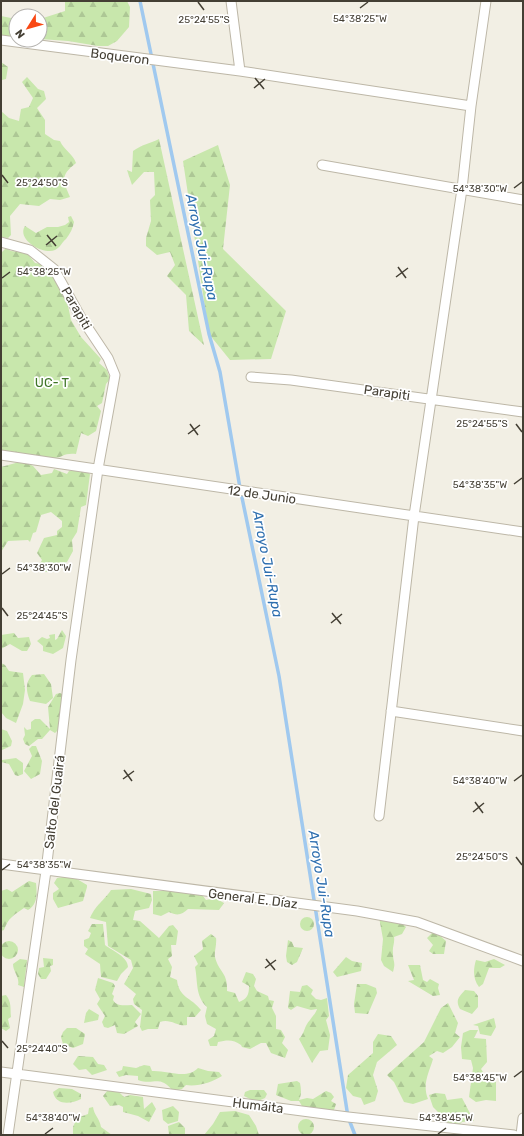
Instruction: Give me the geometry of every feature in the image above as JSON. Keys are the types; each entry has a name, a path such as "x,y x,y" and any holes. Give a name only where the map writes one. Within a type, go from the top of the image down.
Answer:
{"street":[{"path":"231,1 240,71"},
{"path":"379,816 414,516 462,190 471,106 486,1"},
{"name":"Boqueron","path":"1,40 240,71 471,106"},
{"path":"322,165 523,200"},
{"name":"Parapiti","path":"1,242 30,250 54,269 80,316 108,358 115,375 98,469"},
{"name":"Parapiti","path":"251,377 291,380 431,398 523,412"},
{"name":"12 de Junio","path":"1,455 523,532"},
{"name":"Salto del Guairá","path":"8,1135 18,1075 46,871 71,660 98,469"},
{"path":"391,711 523,731"},
{"name":"General E. Díaz","path":"1,864 357,911 417,922 523,961"},
{"name":"Humáita","path":"1,1072 348,1117 514,1135"},
{"path":"521,1135 523,1118"}],"green space":[{"path":"65,1 127,1 130,7 129,27 117,41 108,46 48,40 48,16 65,11"},
{"path":"1,16 8,17 8,38 1,38"},
{"path":"1,62 8,67 6,79 2,80"},
{"path":"27,77 38,89 44,91 46,99 37,108 45,120 45,134 54,140 60,141 76,163 65,174 64,178 65,186 70,197 60,200 50,199 39,206 20,204 10,216 11,235 8,238 1,237 1,111 9,118 19,121 21,109 29,107 33,98 22,82"},
{"path":"159,139 204,345 189,331 186,295 167,276 175,265 170,252 157,255 146,246 146,238 151,221 150,200 155,195 154,172 144,172 132,185 127,170 132,172 133,151"},
{"path":"218,145 230,185 223,249 286,311 271,359 230,360 209,334 183,161"},
{"path":"71,216 74,222 71,231 66,239 55,250 50,251 38,248 32,245 24,236 23,231 25,226 36,233 47,227 58,227 65,225 69,222 68,217"},
{"name":"UC- T","path":"6,248 11,251 27,253 35,263 43,264 52,274 60,291 66,296 71,320 81,337 101,359 99,363 107,370 110,379 106,384 102,403 97,406 101,411 96,431 88,436 81,433 76,454 68,454 58,458 1,455 1,253"},
{"path":"23,461 33,466 41,475 52,473 54,469 67,474 69,471 77,470 85,471 90,474 86,505 81,507 77,532 72,540 73,551 67,562 58,565 53,572 45,572 39,565 42,560 37,553 44,538 57,535 57,531 62,527 62,521 51,512 41,515 36,532 33,533 30,542 28,540 8,541 1,552 1,467"},
{"path":"62,630 66,636 63,648 53,654 43,651 43,646 37,641 42,637 47,639 50,638 49,635 55,634 55,640"},
{"path":"14,633 18,638 29,637 31,644 27,651 22,651 10,644 1,649 1,635"},
{"path":"1,663 5,665 9,671 23,673 25,690 23,704 16,723 6,718 1,712"},
{"path":"44,674 51,684 53,698 46,704 30,701 27,687 28,681 32,675"},
{"path":"60,693 64,695 58,730 55,733 50,730 42,739 38,739 29,746 25,744 23,739 25,735 24,727 27,730 31,729 31,722 35,719 40,719 50,729 48,707 56,694"},
{"path":"1,729 7,731 12,741 11,746 2,750"},
{"path":"32,746 36,746 42,761 40,774 31,779 24,771 32,756 29,749"},
{"path":"16,758 23,763 23,774 18,776 15,775 9,764 1,762 2,760"},
{"path":"64,877 77,879 87,885 87,887 83,901 58,908 53,899 53,893 59,889 54,883 57,878"},
{"path":"29,881 36,883 37,894 34,905 28,910 24,908 14,915 7,922 4,930 1,931 1,891 7,889 12,892"},
{"path":"131,889 151,894 152,900 149,908 135,911 133,920 140,921 159,938 169,926 173,925 178,931 176,945 171,945 172,956 168,959 172,967 170,977 177,980 178,986 183,994 201,1010 195,1017 187,1017 187,1025 164,1021 160,1022 158,1029 148,1029 142,1031 140,1027 142,1010 134,1004 133,999 136,994 124,984 133,968 131,960 108,946 106,922 90,918 95,909 111,890"},
{"path":"153,891 180,891 203,896 206,900 215,898 224,903 219,910 188,909 184,913 174,914 169,912 161,916 153,914"},
{"path":"307,917 312,919 314,924 312,929 307,931 302,929 300,924 302,919"},
{"path":"379,917 401,922 406,927 402,934 394,937 393,972 384,966 381,960 383,939"},
{"path":"92,924 103,924 105,945 120,954 126,960 128,967 117,981 101,977 100,964 85,954 88,949 84,946 84,940 89,938 91,933 88,931"},
{"path":"432,933 439,935 446,941 444,954 433,954 429,951 433,945 427,938"},
{"path":"211,934 216,938 215,957 225,976 227,991 235,993 239,1002 246,998 249,992 249,986 242,982 246,972 253,974 256,979 254,986 257,991 268,996 269,1000 274,1001 272,1008 276,1016 276,1029 281,1030 285,1037 282,1043 288,1050 285,1058 271,1053 266,1043 261,1043 250,1049 242,1047 238,1043 230,1040 218,1042 217,1046 210,1046 208,1040 214,1036 216,1029 207,1024 205,1016 207,1007 200,998 195,967 198,964 194,956 203,949 202,941"},
{"path":"288,940 292,942 294,947 303,948 297,962 292,965 287,962 286,956"},
{"path":"9,941 15,944 18,950 15,956 9,959 3,956 0,950 3,944"},
{"path":"346,957 352,961 362,963 361,971 337,977 333,972"},
{"path":"43,958 53,959 53,965 50,966 51,971 46,979 41,979 38,974 39,968 44,967"},
{"path":"20,959 27,960 24,987 18,985 18,979 13,967 13,964"},
{"path":"494,959 505,965 500,968 489,968 483,984 479,987 474,974 476,960 485,962"},
{"path":"408,965 420,965 423,980 427,982 430,979 439,984 438,988 440,995 433,996 408,981 414,980"},
{"path":"98,978 113,983 115,986 112,994 114,996 113,1000 117,1004 132,1005 141,1014 135,1022 138,1026 124,1034 117,1033 115,1025 108,1028 104,1027 102,1022 105,1016 97,1004 100,999 95,990"},
{"path":"357,984 366,984 376,988 377,993 368,1014 355,1013 354,1004"},
{"path":"307,985 313,990 311,994 316,999 321,1000 327,998 329,1016 326,1020 330,1035 328,1050 320,1051 312,1063 299,1039 317,1009 311,1010 297,1006 291,1010 288,1008 290,991 300,992 302,986"},
{"path":"465,990 474,991 478,996 478,1007 472,1014 460,1009 458,1003 458,999"},
{"path":"6,995 10,1003 11,1017 8,1019 10,1028 6,1031 1,1028 1,996"},
{"path":"448,1003 458,1023 455,1033 460,1037 452,1047 443,1053 437,1051 429,1056 433,1059 426,1083 426,1094 428,1099 413,1104 404,1102 394,1082 387,1075 424,1042 441,1008"},
{"path":"89,1009 99,1015 98,1020 84,1023 86,1013"},
{"path":"494,1018 496,1027 491,1036 480,1034 478,1026 473,1025"},
{"path":"67,1028 76,1028 85,1034 83,1044 73,1048 63,1044 61,1037"},
{"path":"470,1030 478,1030 474,1038 486,1039 487,1062 481,1069 485,1075 496,1082 496,1101 486,1100 476,1102 469,1097 473,1068 471,1060 462,1059 461,1047 463,1033"},
{"path":"378,1034 391,1036 397,1045 377,1062 373,1075 378,1091 375,1101 364,1105 361,1098 353,1096 346,1088 348,1075 373,1053 373,1042"},
{"path":"78,1056 93,1057 98,1064 104,1065 107,1070 92,1075 86,1069 79,1070 73,1064"},
{"path":"144,1065 150,1066 152,1071 183,1074 193,1072 198,1068 219,1072 222,1076 205,1084 186,1085 182,1089 173,1091 164,1083 138,1080 138,1076 126,1075 119,1077 116,1072 122,1070 123,1066 136,1068"},
{"path":"297,1081 300,1083 301,1089 301,1096 299,1100 307,1098 313,1099 326,1091 331,1093 334,1097 331,1101 336,1104 334,1110 326,1112 320,1109 305,1107 302,1106 299,1101 291,1101 276,1095 278,1084"},
{"path":"112,1085 124,1097 130,1095 143,1097 144,1109 152,1102 156,1109 149,1122 138,1116 123,1112 123,1107 119,1105 110,1106 103,1096"},
{"path":"59,1088 72,1089 81,1094 81,1099 69,1103 64,1103 57,1100 53,1092"},
{"path":"250,1090 264,1090 267,1094 265,1098 256,1102 244,1096 245,1092"},
{"path":"436,1093 445,1094 447,1100 462,1098 474,1121 462,1122 457,1127 441,1119 439,1113 433,1107 429,1095"},
{"path":"173,1106 179,1112 178,1121 168,1124 163,1120 162,1110"},
{"path":"93,1107 101,1127 112,1135 73,1135 73,1127 77,1118 88,1114 89,1108"},
{"path":"235,1111 249,1115 256,1126 259,1135 204,1135 220,1112"},
{"path":"303,1119 309,1119 314,1124 312,1133 309,1135 303,1135 298,1130 298,1124"},
{"path":"179,1122 185,1128 185,1135 169,1135 168,1126"}],"waterway":[{"name":"Arroyo Jui-Rupa","path":"140,1 209,334 220,372 240,488 279,676 348,1117 355,1135"}]}
